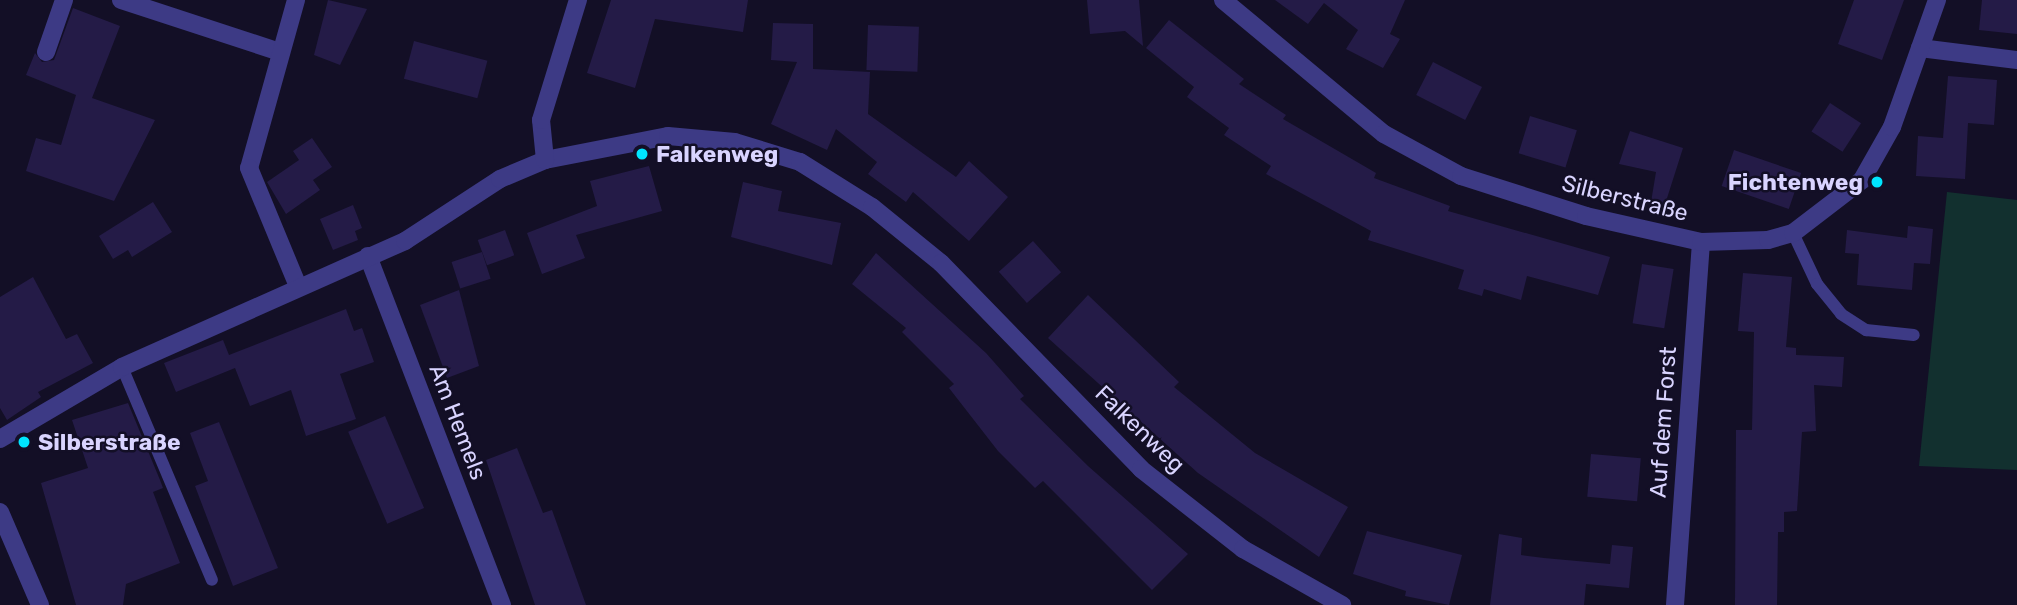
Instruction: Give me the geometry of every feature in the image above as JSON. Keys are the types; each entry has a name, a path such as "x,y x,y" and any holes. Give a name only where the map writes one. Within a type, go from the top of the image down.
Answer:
{"street":[{"path":"46,52 64,0"},
{"path":"121,0 277,51"},
{"path":"296,0 277,51 249,168 297,284"},
{"path":"0,439 122,368 297,284 369,256 545,160 541,120 578,0"},
{"name":"Silberstraße","path":"1223,0 1384,134 1461,176 1586,216 1701,242 1769,240 1793,233 1862,180 1892,127 1937,0"},
{"path":"1920,48 2017,60"},
{"name":"Falkenweg","path":"545,160 668,136 735,142 800,162 872,207 941,263 1141,469 1242,548 1342,605"},
{"name":"Auf dem Forst","path":"1675,605 1701,242"},
{"name":"Am Hemels","path":"369,256 502,605"},
{"path":"0,512 40,605"}],"lane":[{"path":"1793,233 1817,284 1841,314 1866,330 1914,335"},
{"path":"122,368 212,580"}],"green space":[{"path":"1947,192 2017,200 2017,470 1919,466"}],"building":[{"path":"328,0 367,9 340,65 314,55"},
{"path":"611,0 748,0 743,32 655,19 635,88 587,73"},
{"path":"1087,0 1139,0 1143,46 1125,31 1090,34"},
{"path":"1275,0 1405,0 1390,34 1400,39 1383,68 1346,49 1358,30 1324,3 1308,24"},
{"path":"1854,0 1904,0 1882,60 1838,44"},
{"path":"1982,0 2017,0 2017,34 1979,30"},
{"path":"73,8 120,26 92,98 155,120 114,201 26,171 36,138 61,145 76,95 26,75 35,53 42,62 54,60"},
{"path":"1169,20 1244,79 1239,84 1286,115 1283,119 1376,173 1374,178 1450,206 1448,211 1610,257 1598,295 1527,276 1521,300 1484,289 1482,296 1458,289 1464,270 1368,240 1371,231 1266,174 1271,166 1224,135 1229,128 1187,97 1194,87 1146,48"},
{"path":"773,23 813,24 813,69 870,72 868,114 956,177 969,161 1008,197 969,241 913,192 906,202 868,174 877,162 836,129 827,150 771,124 797,62 771,60"},
{"path":"868,25 919,27 917,72 866,70"},
{"path":"414,41 487,61 477,98 404,79"},
{"path":"1433,62 1482,87 1465,120 1416,95"},
{"path":"1948,76 1997,80 1994,125 1968,123 1965,179 1916,176 1918,136 1943,138"},
{"path":"1830,103 1861,123 1843,152 1811,132"},
{"path":"1530,116 1577,130 1565,168 1519,153"},
{"path":"1630,131 1683,148 1661,217 1649,214 1656,172 1619,164"},
{"path":"312,138 332,167 313,180 320,190 286,214 267,182 299,160 293,151"},
{"path":"1734,150 1801,173 1789,209 1722,186"},
{"path":"649,166 662,211 576,235 585,258 542,274 527,233 597,206 590,181"},
{"path":"743,182 782,191 778,211 841,223 832,265 731,237"},
{"path":"153,202 172,232 132,257 128,250 113,259 99,236"},
{"path":"353,205 362,228 355,231 358,240 333,250 320,219"},
{"path":"1908,226 1933,229 1930,264 1914,263 1912,290 1857,285 1859,254 1845,253 1847,230 1907,238"},
{"path":"505,230 514,255 487,265 478,240"},
{"path":"1033,241 1061,272 1027,303 999,272"},
{"path":"482,252 491,279 460,289 452,262"},
{"path":"876,253 986,353 1024,396 1020,399 1088,466 1188,554 1152,590 1043,481 1035,488 998,451 949,388 954,384 902,332 906,328 852,284"},
{"path":"1642,264 1674,269 1664,328 1633,323"},
{"path":"1743,273 1792,277 1786,347 1796,348 1796,355 1844,357 1842,387 1814,385 1816,431 1802,432 1797,511 1784,512 1784,532 1778,532 1777,605 1735,605 1736,430 1752,430 1754,332 1738,331"},
{"path":"33,277 66,339 77,334 93,363 38,392 41,397 7,420 0,408 0,297"},
{"path":"459,290 479,366 447,378 420,305"},
{"path":"1088,295 1179,382 1174,387 1255,453 1348,507 1319,557 1198,473 1048,338"},
{"path":"346,309 354,331 362,328 374,362 340,374 356,419 306,436 291,390 250,406 235,368 176,392 164,363 223,340 229,355"},
{"path":"128,403 163,488 153,492 180,563 126,584 123,605 76,605 41,483 88,468 72,420"},
{"path":"385,416 424,508 387,524 348,432"},
{"path":"219,422 278,568 233,586 195,486 208,481 190,433"},
{"path":"517,448 543,513 552,510 586,605 535,605 486,460"},
{"path":"1591,454 1641,458 1637,501 1587,497"},
{"path":"1367,531 1462,555 1449,605 1405,596 1406,591 1353,574"},
{"path":"1499,534 1522,538 1521,555 1544,558 1610,564 1612,545 1633,547 1629,588 1586,584 1584,605 1490,605"}],"place":[{"name":"Falkenweg","path":"642,154"},
{"name":"Fichtenweg","path":"1877,182"},
{"name":"Silberstraße","path":"24,442"}]}
